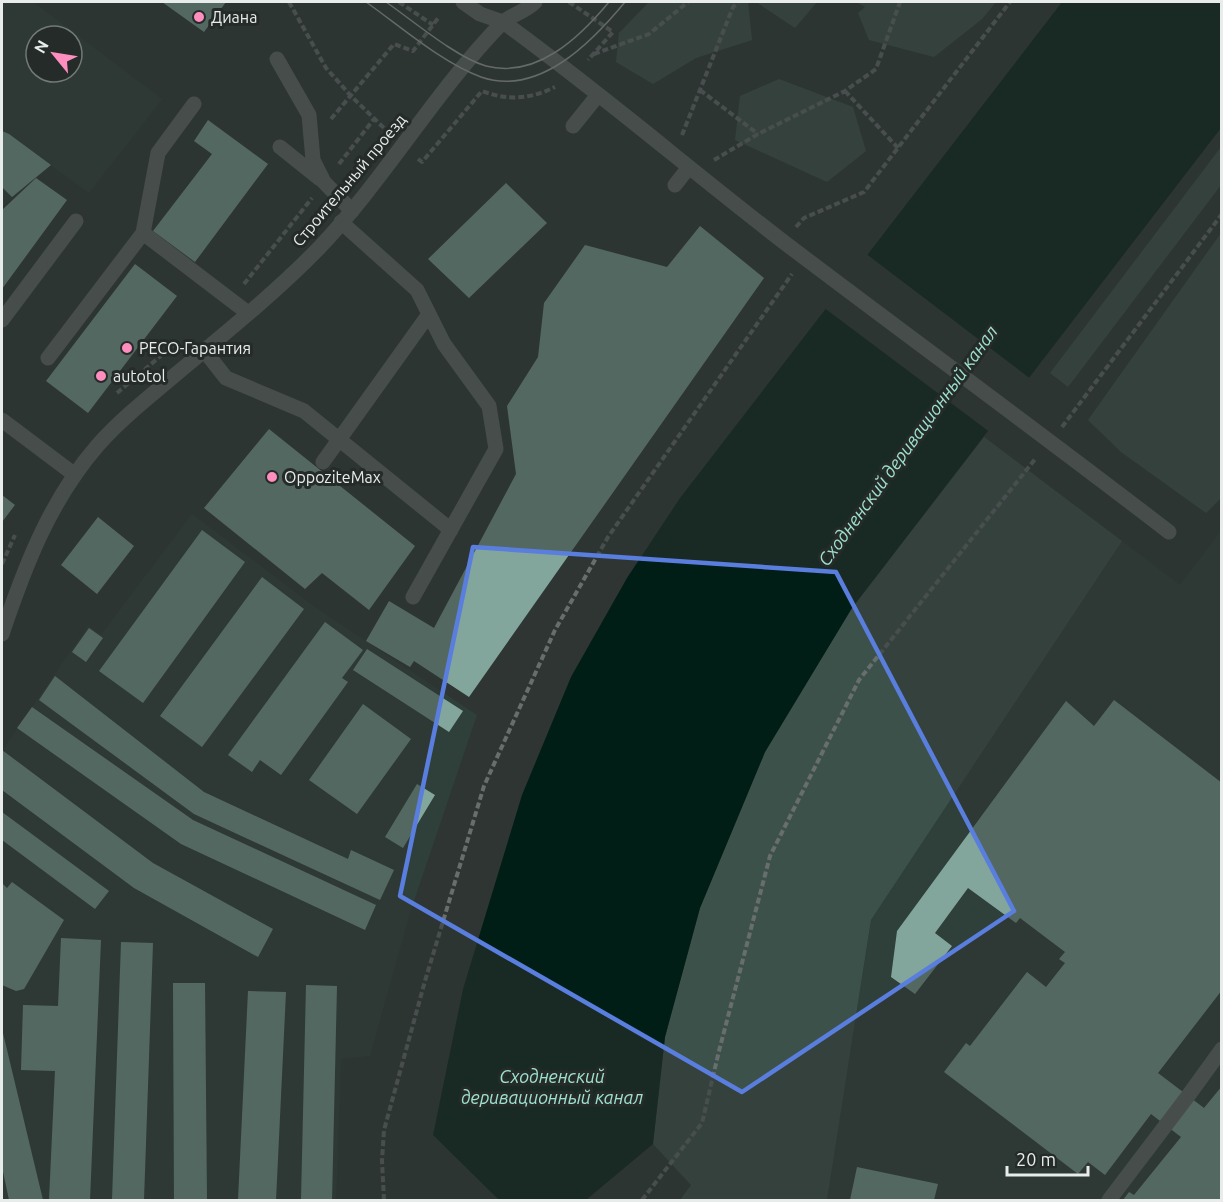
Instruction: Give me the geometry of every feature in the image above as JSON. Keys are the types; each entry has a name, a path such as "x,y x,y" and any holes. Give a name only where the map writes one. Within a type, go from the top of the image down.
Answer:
{"street":[{"path":"463,2 480,14 503,22 575,76 810,262 1052,441 1169,532"},
{"path":"503,22 535,2"},
{"name":"Строительный проезд","path":"2,634 26,565 52,512 75,475 99,445 136,408 279,288 319,247 503,22"},
{"path":"277,59 309,115 313,160 324,182 346,216 417,290 444,344 489,406 496,449 413,597"},
{"path":"573,126 598,95"},
{"path":"48,358 143,233 158,153 194,104"},
{"path":"280,147 324,182"},
{"path":"675,185 693,170"},
{"path":"2,320 76,221"},
{"path":"143,233 248,313"},
{"path":"323,462 429,314"},
{"path":"204,351 226,378 304,411 451,530"},
{"path":"2,420 75,475"},
{"path":"1109,1200 1221,1049"}],"path":[{"path":"289,2 326,68 387,131"},
{"path":"399,2 433,25"},
{"path":"418,159 422,162 482,91 500,98 522,97 545,92 575,76 614,32 569,2"},
{"path":"593,54 649,34 688,2"},
{"path":"674,155 733,7 738,2"},
{"path":"693,170 844,91 876,69 900,2"},
{"path":"804,218 864,192 1010,2"},
{"path":"311,142 394,44 413,51 439,17"},
{"path":"700,90 758,135"},
{"path":"844,91 898,148"},
{"path":"232,300 374,119"},
{"path":"1068,418 1221,214"},
{"path":"384,1200 382,1161 384,1130 425,981 489,776 555,630 608,537 660,466 781,288 810,262"},
{"path":"114,396 179,341"},
{"path":"642,1200 702,1123 770,856 858,680 1052,441"},
{"path":"2,564 16,531"}],"highlighted area":[{"path":"473,547 836,572 1014,911 742,1092 400,896"}],"shaded area":[{"path":"2,2 33,2 62,24 24,24 24,84 84,84 84,40 162,99 89,193 51,165 2,207"},
{"path":"649,2 748,2 752,40 696,58 653,84 616,62 619,33"},
{"path":"756,2 817,2 795,28"},
{"path":"856,2 996,2 982,19 934,57 869,40 858,13 865,7"},
{"path":"779,79 853,107 866,151 827,182 735,140 740,96"},
{"path":"1221,147 1221,185 1068,387 1050,373"},
{"path":"1221,233 1221,498 1206,513 1121,452 1088,420"},
{"path":"984,437 1122,541 871,920 827,1200 680,1200 691,1185 653,1144 665,1037 700,908 765,752 852,608"},
{"path":"192,514 316,608 477,715 409,916 370,1056 341,1059 336,1200 2,1200 2,751 88,626 101,635"},
{"path":"1221,531 1221,1200 827,1200 871,920 1122,541 1180,585"}],"water":[{"name":"Сходненский деривационный канал","path":"1062,2 1221,2 1221,128 852,608 765,752 700,908 665,1037 653,1144 586,1200 499,1200 433,1135 463,989 522,795 571,677 627,578 680,498"}],"pier":[{"path":"865,253 1032,380 991,433 823,307"}],"building":[{"name":"Диана","path":"162,2 226,2 204,32"},
{"path":"208,120 268,164 195,262 153,231 212,154 194,141"},
{"path":"2,131 51,165 12,197 2,187"},
{"path":"36,178 67,200 2,289 2,210"},
{"path":"506,183 547,223 469,298 428,259"},
{"path":"700,226 764,278 469,697 414,661 410,667 366,641 389,601 434,628 516,474 507,406 538,357 544,303 585,245 667,267"},
{"path":"135,264 177,296 88,413 46,381"},
{"path":"269,429 415,546 369,610 322,573 305,589 204,508"},
{"path":"2,495 15,505 2,522"},
{"path":"98,517 134,546 97,594 61,565"},
{"path":"202,530 245,562 143,703 99,671"},
{"path":"262,577 304,609 202,747 160,716"},
{"path":"325,622 363,650 342,678 348,682 281,775 260,760 252,772 228,755"},
{"path":"89,628 103,638 86,662 72,652"},
{"path":"367,649 463,711 449,732 353,670"},
{"path":"55,676 204,792 348,859 351,850 394,870 380,900 194,814 39,700"},
{"path":"1114,700 1222,783 1222,990 1158,1073 1204,1108 1222,1086 1222,1200 1123,1200 1129,1192 1134,1195 1181,1137 1151,1114 1105,1175 1088,1162 1078,1174 944,1072 966,1043 970,1046 1027,972 1046,987 1065,963 1059,959 1065,952 1020,918 1016,923 968,888 935,933 952,946 915,994 891,977 897,931 1066,701 1094,726"},
{"path":"363,704 411,739 357,814 309,780"},
{"path":"32,707 193,820 376,905 365,930 181,844 17,728"},
{"path":"2,750 153,863 273,929 258,957 134,888 2,790"},
{"path":"417,784 435,795 403,848 385,837"},
{"path":"2,812 109,891 95,909 2,840"},
{"path":"12,882 64,920 24,989 16,991 2,985 2,883 7,888"},
{"path":"61,938 101,940 90,1200 49,1200 55,1071 21,1070 23,1005 58,1006"},
{"path":"121,942 153,943 144,1200 112,1200"},
{"path":"173,983 205,983 207,1200 174,1200"},
{"path":"306,985 337,986 332,1200 301,1200"},
{"path":"248,991 286,992 276,1200 238,1200"},
{"path":"2,1029 43,1200 9,1200 2,1167"},
{"path":"857,1167 938,1184 934,1200 850,1200"}],"tram line":[{"path":"366,2 451,63 481,77 502,81 523,79 543,73 562,62 597,33 625,2"},
{"path":"386,2 435,38 474,62 505,68 540,61 556,52 585,29 609,2"}],"place":[{"name":"Диана","path":"199,17"},
{"name":"РЕСО-Гарантия","path":"127,348"},
{"name":"autotol","path":"101,376"},
{"name":"OppoziteMax","path":"272,477"}]}
